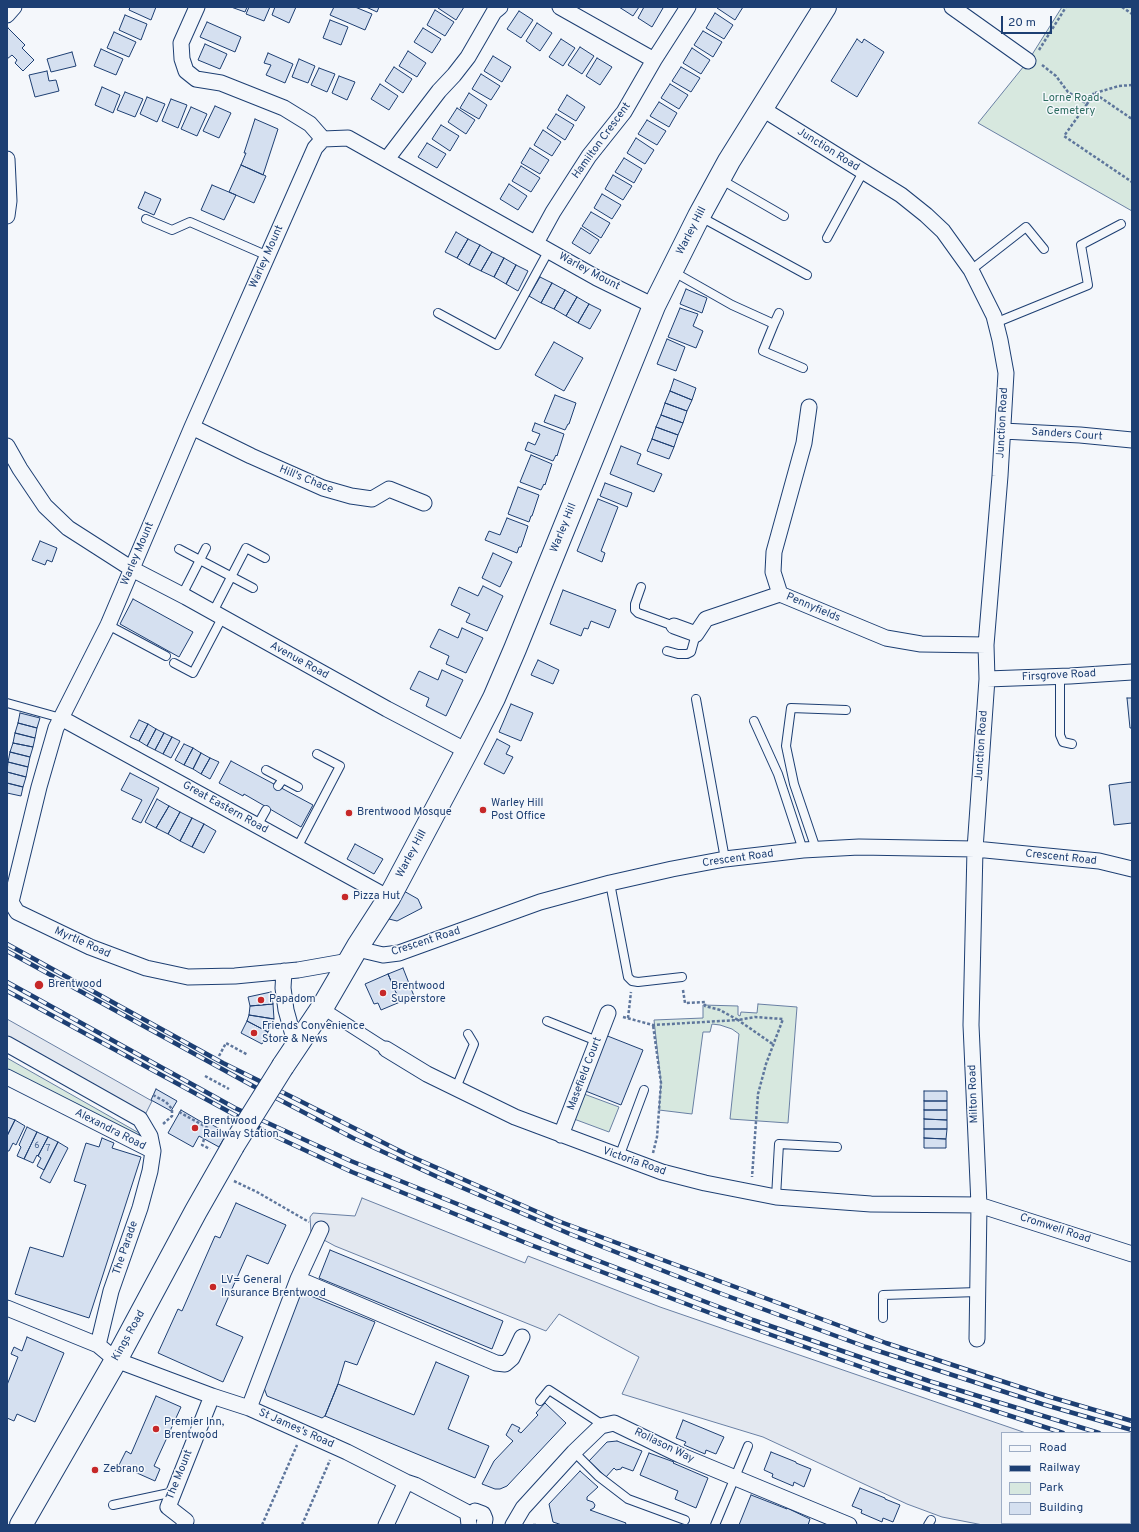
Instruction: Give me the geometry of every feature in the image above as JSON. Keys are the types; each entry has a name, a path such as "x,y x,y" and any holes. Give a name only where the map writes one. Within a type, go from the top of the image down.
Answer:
{"main road":[{"name":"Warley Hill","path":"233,1146 283,1066 322,1008 354,953 389,898 467,751 494,698 512,656 654,306 698,216 761,108 825,7"},
{"name":"Kings Road","path":"21,1525 116,1360 233,1146"}],"street":[{"path":"7,15 14,7"},
{"path":"197,7 181,43 182,59 186,71 196,79 221,83 284,108 310,124 323,139"},
{"path":"387,159 439,92 454,76 468,57 494,12 500,7"},
{"path":"560,7 654,60"},
{"name":"Hamilton Crescent","path":"542,246 553,212 589,156 624,112 654,60 688,7"},
{"path":"953,7 1035,59"},
{"name":"Junction Road","path":"761,108 901,195 926,215 943,231 971,270 994,316 1006,373 1003,431 986,645 987,679 975,849"},
{"name":"Warley Mount","path":"61,718 108,625 192,427 315,148 323,139 348,138 597,278 654,306"},
{"path":"7,159 9,201 7,216"},
{"name":"Pennyfields","path":"809,407 804,443 774,552 773,572 780,594 886,638 921,644 986,645"},
{"name":"Hill's Chace","path":"192,427 251,456 323,488 351,496 372,499 389,489 424,503"},
{"name":"Sanders Court","path":"1003,431 1080,435 1132,440"},
{"name":"Avenue Road","path":"7,446 20,469 45,506 68,528 132,569 182,595 387,709 467,751"},
{"path":"674,626 696,634 706,619 780,594"},
{"name":"Firsgrove Road","path":"987,679 1060,677 1132,672"},
{"name":"Great Eastern Road","path":"61,718 389,898"},
{"name":"Myrtle Road","path":"61,718 56,728 39,787 11,902 17,912 90,947 140,967 188,977 235,976 321,967 354,953"},
{"name":"Crescent Road","path":"354,953 366,951 383,955 399,953 540,902 610,883 725,859 809,849 859,847 975,849 1099,862 1132,868"},
{"name":"Milton Road","path":"975,849 971,1025 979,1205 977,1339"},
{"path":"284,971 283,988 286,1010 296,1046"},
{"name":"Victoria Road","path":"322,1008 427,1074 515,1117 649,1167 698,1181 776,1197 871,1204 979,1205"},
{"name":"Masefield Court","path":"561,1135 608,1013"},
{"name":"Alexandra Road","path":"7,1044 140,1119 150,1136 154,1151"},
{"name":"Alexandra Road","path":"7,1077 154,1151"},
{"name":"The Parade","path":"98,1345 111,1291 140,1208 154,1151"},
{"name":"Cromwell Road","path":"979,1205 1132,1254"},
{"path":"249,1408 298,1279 321,1229"},
{"path":"298,1279 496,1363 505,1364 512,1358 522,1337"},
{"name":"St James's Road","path":"7,1308 98,1345 116,1360 212,1396 249,1408 336,1446 406,1482 415,1485 469,1520 475,1511 481,1512 485,1517 487,1524"},
{"name":"The Mount","path":"184,1525 186,1521 168,1507 212,1396"},
{"name":"Rollason Way","path":"604,1425 614,1423 621,1425 680,1455 735,1477 825,1521 849,1525"},
{"path":"500,1525 508,1522 513,1525 523,1508 574,1452 596,1430 604,1425"},
{"path":"386,1525 406,1482"}],"lane":[{"path":"827,238 863,172"},
{"path":"720,179 784,216"},
{"path":"698,216 807,276"},
{"path":"146,219 172,230 190,222 268,256"},
{"path":"995,323 1088,285 1081,245 1121,224"},
{"path":"971,270 1026,227 1044,249"},
{"path":"438,313 497,345 542,246"},
{"path":"672,270 732,305 774,324"},
{"path":"779,313 763,351 803,368"},
{"path":"182,595 206,548"},
{"path":"174,663 193,673 218,615 231,576 246,548 265,558"},
{"path":"179,549 253,588"},
{"path":"642,586 635,604 635,610 638,613 674,626"},
{"path":"108,625 166,656"},
{"path":"666,651 678,654 686,654 691,652 696,634"},
{"path":"1060,677 1060,735 1063,742 1072,744"},
{"path":"696,699 725,859"},
{"path":"7,703 61,718"},
{"path":"809,849 786,746 791,708 846,710"},
{"path":"754,721 809,849"},
{"path":"297,848 340,766 317,754"},
{"path":"266,770 280,782 298,787"},
{"path":"257,826 266,810"},
{"path":"610,883 628,977 632,981 638,982 682,977"},
{"path":"547,1021 597,1041"},
{"path":"456,1088 474,1044 468,1034"},
{"path":"619,1157 644,1090"},
{"path":"776,1197 779,1144 838,1147"},
{"path":"883,1318 883,1295 978,1292"},
{"path":"540,1401 549,1390 604,1425"},
{"path":"715,1525 748,1446"},
{"path":"574,1452 598,1476 628,1499 685,1520"},
{"path":"113,1504 174,1492"}],"path":[{"path":"1066,7 1035,59 1056,76 1068,92 1087,104"},
{"path":"1122,7 1132,14"},
{"path":"1132,85 1119,86 1094,93 1064,136 1132,182"},
{"path":"1094,93 1132,119"},
{"path":"682,977 685,1003 705,1002 705,1006 720,1010 738,1020 774,1045"},
{"path":"628,1018 632,981"},
{"path":"608,1013 653,1025 738,1020 755,1017 783,1019 766,1064 758,1094 750,1192"},
{"path":"649,1167 657,1137 661,1083 653,1025"},
{"path":"219,1056 226,1043 248,1055"},
{"path":"205,1076 229,1089"},
{"path":"150,1136 172,1116 172,1109 166,1102 153,1095"},
{"path":"179,1112 208,1128 202,1145"},
{"path":"218,1173 257,1192 321,1229"},
{"path":"262,1525 303,1432"},
{"path":"302,1525 336,1446"}],"green space":[{"name":"Lorne Road Cemetery","path":"1062,7 1132,7 1132,211 978,123 1028,61"},
{"path":"758,1004 797,1007 788,1123 730,1119 739,1034 732,1029 712,1024 710,1032 703,1032 692,1114 659,1110 661,1083 654,1020 703,1018 703,1005 738,1006 738,1015 740,1016 741,1012 757,1013"},
{"path":"7,1058 139,1133 140,1137 7,1070"},
{"path":"584,1094 619,1107 609,1132 574,1119"}],"shaded area":[{"path":"7,1019 152,1101 145,1115 7,1037"},
{"path":"362,1198 525,1263 528,1256 660,1307 1023,1432 1001,1432 1001,1524 1131,1524 1131,1464 1132,1525 983,1525 942,1517 907,1504 763,1437 622,1394 639,1357 559,1314 546,1331 335,1246 311,1233 310,1217 313,1213 355,1216"}],"building":[{"path":"130,7 156,7 151,20 129,10"},
{"path":"231,7 247,7 245,12"},
{"path":"249,7 270,7 264,21 246,14"},
{"path":"275,7 296,7 289,23 272,15"},
{"path":"334,7 355,7 372,14 365,30 330,15"},
{"path":"366,7 379,7 377,12"},
{"path":"438,7 464,7 456,20"},
{"path":"619,7 639,7 633,16"},
{"path":"644,7 663,8 652,27 638,18"},
{"path":"743,7 735,20 717,8"},
{"path":"435,10 454,22 445,36 427,25"},
{"path":"519,11 533,20 521,38 507,29"},
{"path":"715,13 733,25 724,39 706,28"},
{"path":"125,15 147,24 141,40 119,30"},
{"path":"330,20 348,27 341,45 323,38"},
{"path":"207,22 241,37 235,52 200,37"},
{"path":"537,23 552,33 540,51 526,41"},
{"path":"8,28 25,45 22,48 34,60 23,71 15,63 17,60 12,55 7,59"},
{"path":"423,28 441,39 432,53 414,42"},
{"path":"703,31 722,42 713,57 694,45"},
{"path":"114,32 136,42 129,57 107,48"},
{"path":"561,39 575,48 563,66 549,57"},
{"path":"857,39 862,43 864,39 884,52 857,97 831,81"},
{"path":"205,44 227,54 220,69 198,60"},
{"path":"580,47 594,56 582,74 568,65"},
{"path":"692,48 710,60 701,74 683,63"},
{"path":"101,49 123,59 116,75 94,66"},
{"path":"408,51 426,63 417,77 399,66"},
{"path":"72,52 76,66 51,72 47,59"},
{"path":"268,53 293,64 285,83 266,75 271,65 264,63"},
{"path":"493,56 511,67 502,82 484,71"},
{"path":"597,58 612,67 600,85 586,76"},
{"path":"299,59 315,66 308,83 292,77"},
{"path":"394,67 412,79 403,93 385,81"},
{"path":"681,67 700,78 691,92 672,81"},
{"path":"319,68 335,74 327,92 311,85"},
{"path":"47,71 49,81 56,80 59,91 35,97 29,75"},
{"path":"481,74 500,86 491,100 472,89"},
{"path":"339,76 355,82 347,100 332,93"},
{"path":"380,84 398,96 389,110 371,99"},
{"path":"670,84 688,95 679,109 661,98"},
{"path":"102,87 120,95 113,113 95,105"},
{"path":"125,92 143,99 135,117 117,110"},
{"path":"469,93 487,105 479,119 460,108"},
{"path":"567,95 585,107 576,121 558,110"},
{"path":"147,97 165,104 157,122 140,114"},
{"path":"171,99 187,105 178,128 162,121"},
{"path":"659,102 677,113 669,127 650,116"},
{"path":"215,106 231,113 219,138 203,131"},
{"path":"191,107 207,114 197,136 181,129"},
{"path":"457,108 475,120 466,134 448,122"},
{"path":"556,114 574,125 565,140 547,128"},
{"path":"255,119 278,129 263,175 241,165 246,153 244,153"},
{"path":"647,120 666,131 657,145 638,134"},
{"path":"441,125 459,136 450,151 432,139"},
{"path":"543,130 561,142 552,156 534,145"},
{"path":"636,138 654,150 645,164 627,153"},
{"path":"427,143 446,154 437,168 418,157"},
{"path":"530,148 549,160 540,174 521,163"},
{"path":"624,158 642,169 634,183 615,172"},
{"path":"241,165 266,176 254,203 229,192"},
{"path":"521,166 540,178 531,192 512,181"},
{"path":"613,175 632,186 623,200 605,189"},
{"path":"509,184 527,196 518,210 500,199"},
{"path":"212,185 236,195 224,220 201,210"},
{"path":"145,192 161,199 154,215 138,208"},
{"path":"602,194 621,205 612,219 594,208"},
{"path":"591,212 610,223 601,238 582,226"},
{"path":"581,228 599,240 590,254 572,243"},
{"path":"456,232 468,239 457,258 445,252"},
{"path":"468,239 480,245 469,265 457,258"},
{"path":"480,245 492,252 481,271 469,265"},
{"path":"492,252 504,258 494,277 481,271"},
{"path":"504,258 516,265 506,284 494,277"},
{"path":"516,265 528,271 518,291 506,284"},
{"path":"540,277 552,283 541,303 529,296"},
{"path":"552,283 565,290 554,309 541,303"},
{"path":"686,289 707,298 702,313 680,304"},
{"path":"565,290 577,297 566,316 554,309"},
{"path":"577,297 589,304 578,323 566,316"},
{"path":"589,304 601,310 590,329 578,323"},
{"path":"680,308 698,314 693,326 703,331 696,348 668,337"},
{"path":"667,339 685,347 676,371 657,364"},
{"path":"554,342 583,358 564,391 535,375"},
{"path":"674,379 696,388 692,400 670,391"},
{"path":"670,391 692,400 687,411 665,403"},
{"path":"555,395 576,403 569,424 565,430 544,422"},
{"path":"665,403 687,411 683,423 661,415"},
{"path":"661,415 683,423 678,435 656,427"},
{"path":"535,423 564,434 557,456 556,455 553,461 525,450 528,442 535,445 540,434 532,431"},
{"path":"656,427 678,435 674,447 652,439"},
{"path":"652,439 674,447 669,459 647,451"},
{"path":"621,446 641,454 637,464 662,474 654,492 610,474"},
{"path":"531,455 552,464 545,485 544,484 541,490 520,482"},
{"path":"605,483 632,493 627,507 600,496"},
{"path":"518,487 539,495 529,522 508,514"},
{"path":"598,499 618,507 601,551 605,553 602,562 577,551"},
{"path":"507,518 528,526 521,547 519,547 517,553 485,540 489,531 500,535"},
{"path":"40,541 57,548 52,562 47,560 45,565 32,560"},
{"path":"493,553 512,562 500,587 482,578"},
{"path":"483,586 503,596 487,631 466,622 470,614 451,605 459,587 478,596"},
{"path":"563,590 616,610 609,628 591,621 588,629 584,628 581,636 550,624"},
{"path":"133,599 193,632 179,657 120,624"},
{"path":"462,628 483,638 466,673 446,664 449,656 430,647 439,629 458,638"},
{"path":"538,660 559,670 553,684 531,675"},
{"path":"442,670 463,680 446,716 426,706 429,698 410,689 419,671 438,680"},
{"path":"1127,698 1132,698 1132,728 1130,728"},
{"path":"511,704 533,713 521,741 499,732"},
{"path":"20,713 40,718 37,728 18,723"},
{"path":"139,720 148,724 139,741 130,737"},
{"path":"18,723 37,728 35,738 15,733"},
{"path":"148,724 156,729 147,746 139,741"},
{"path":"156,729 164,733 155,750 147,746"},
{"path":"15,733 35,738 33,747 13,743"},
{"path":"164,733 172,737 163,754 155,750"},
{"path":"172,737 180,741 171,758 163,754"},
{"path":"497,739 510,746 506,754 513,757 504,774 484,764"},
{"path":"13,743 33,747 30,757 10,752"},
{"path":"184,744 193,748 184,765 175,760"},
{"path":"193,748 201,753 193,769 184,765"},
{"path":"10,752 30,757 28,767 8,762"},
{"path":"201,753 210,758 201,774 193,769"},
{"path":"210,758 219,762 210,779 201,774"},
{"path":"231,761 313,805 301,827 244,794 243,796 219,783"},
{"path":"8,762 28,767 26,777 7,772"},
{"path":"7,772 26,777 23,787 7,783"},
{"path":"130,773 159,788 141,823 132,819 142,800 121,790"},
{"path":"1132,782 1132,823 1114,825 1109,785"},
{"path":"7,783 23,787 21,796 7,793"},
{"path":"157,799 169,806 156,828 145,822"},
{"path":"169,806 180,812 168,834 156,828"},
{"path":"180,812 192,818 180,841 168,834"},
{"path":"192,818 204,824 192,847 180,841"},
{"path":"204,824 216,831 204,853 192,847"},
{"path":"355,844 383,859 374,874 347,859"},
{"path":"402,890 418,899 422,908 397,921 389,919 384,916"},
{"path":"403,968 414,996 400,1002 388,974"},
{"name":"Brentwood Superstore","path":"388,974 400,1002 381,1010 378,1003 374,1004 365,984"},
{"name":"Papadom","path":"271,992 273,1004 250,1006 248,997"},
{"path":"273,1004 274,1019 249,1015 250,1006"},
{"path":"249,1015 274,1019 268,1032 247,1021"},
{"name":"Friends Convenience Store & News","path":"247,1021 268,1032 262,1044 241,1033"},
{"path":"605,1035 643,1050 621,1105 583,1090"},
{"name":"Brentwood Railway Station","path":"156,1089 177,1101 171,1111 151,1100"},
{"path":"924,1091 947,1091 947,1101 924,1101"},
{"path":"924,1101 947,1101 947,1110 924,1110"},
{"name":"Brentwood Railway Station","path":"181,1110 205,1124 207,1122 227,1133 219,1147 199,1136 193,1147 168,1133"},
{"path":"924,1110 947,1110 947,1120 924,1119"},
{"path":"7,1117 15,1120 7,1136"},
{"path":"924,1119 947,1120 947,1129 924,1129"},
{"path":"15,1120 25,1126 16,1145 13,1143 9,1151 7,1151 7,1136"},
{"path":"27,1127 37,1132 24,1159 17,1156 21,1147 19,1145"},
{"path":"924,1129 947,1129 946,1139 924,1138"},
{"path":"37,1132 48,1137 33,1163 24,1159"},
{"path":"48,1137 58,1142 44,1170 37,1166 41,1158 38,1156"},
{"path":"102,1138 114,1143 112,1148 141,1157 89,1318 15,1294 30,1247 63,1257 86,1185 74,1181 86,1143 99,1147"},
{"path":"924,1138 946,1139 946,1148 924,1148"},
{"path":"58,1142 68,1148 50,1183 40,1178"},
{"name":"LV= General Insurance Brentwood","path":"236,1203 286,1225 268,1264 247,1255 216,1325 243,1337 223,1382 158,1353 178,1309 182,1311 215,1236 220,1238"},
{"path":"330,1250 503,1321 492,1349 319,1278"},
{"path":"301,1292 375,1322 357,1365 345,1361 338,1384 325,1416 322,1418 267,1396 263,1385"},
{"path":"27,1337 64,1353 35,1422 17,1414 14,1421 7,1418 7,1385 18,1357 11,1354 14,1347 22,1351"},
{"path":"436,1362 469,1376 448,1429 489,1446 475,1478 325,1416 338,1384 414,1415"},
{"name":"Premier Inn, Brentwood","path":"156,1396 181,1407 154,1466 160,1469 155,1481 119,1465 126,1451 131,1454"},
{"path":"545,1403 566,1423 507,1486 500,1489 495,1489 482,1484 494,1461 513,1441 506,1435 512,1424 520,1428 518,1431 521,1433 538,1415 536,1413"},
{"path":"683,1420 724,1437 716,1454 706,1450 705,1454 684,1445 686,1442 676,1438"},
{"path":"617,1441 642,1451 633,1471 622,1467 621,1469 616,1470 614,1468 606,1477 589,1461 607,1442"},
{"path":"771,1452 811,1469 804,1487 794,1482 793,1486 772,1477 773,1474 764,1470"},
{"path":"649,1453 674,1462 673,1463 708,1478 696,1508 675,1499 678,1491 640,1475"},
{"path":"580,1471 598,1487 587,1497 587,1500 593,1502 595,1505 594,1508 590,1510 626,1523 625,1525 562,1525 553,1522 549,1504"},
{"path":"860,1488 900,1505 893,1522 883,1518 882,1522 861,1513 862,1510 852,1506"},
{"path":"751,1495 787,1508 810,1519 808,1525 739,1525"}],"railway":[{"path":"7,944 223,1063 410,1156 558,1221 886,1343 1047,1396 1132,1421"},
{"path":"7,951 253,1086 353,1138 442,1179 570,1234 722,1294 866,1347 1042,1404 1132,1430"},
{"path":"7,982 235,1108 351,1161 591,1258 753,1320 929,1381 1096,1432"},
{"path":"7,991 270,1134 352,1172 531,1245 718,1316 881,1374 1060,1432"}],"place":[{"name":"Warley Hill Post Office","path":"483,810"},
{"name":"Brentwood Mosque","path":"349,813"},
{"name":"Pizza Hut","path":"345,897"},
{"name":"Brentwood","path":"39,985"},
{"name":"Brentwood Superstore","path":"383,993"},
{"name":"Papadom","path":"261,1000"},
{"name":"Friends Convenience Store & News","path":"254,1033"},
{"name":"Brentwood Railway Station","path":"195,1128"},
{"name":"LV= General Insurance Brentwood","path":"213,1287"},
{"name":"Premier Inn, Brentwood","path":"156,1429"},
{"name":"Zebrano","path":"95,1470"}]}
